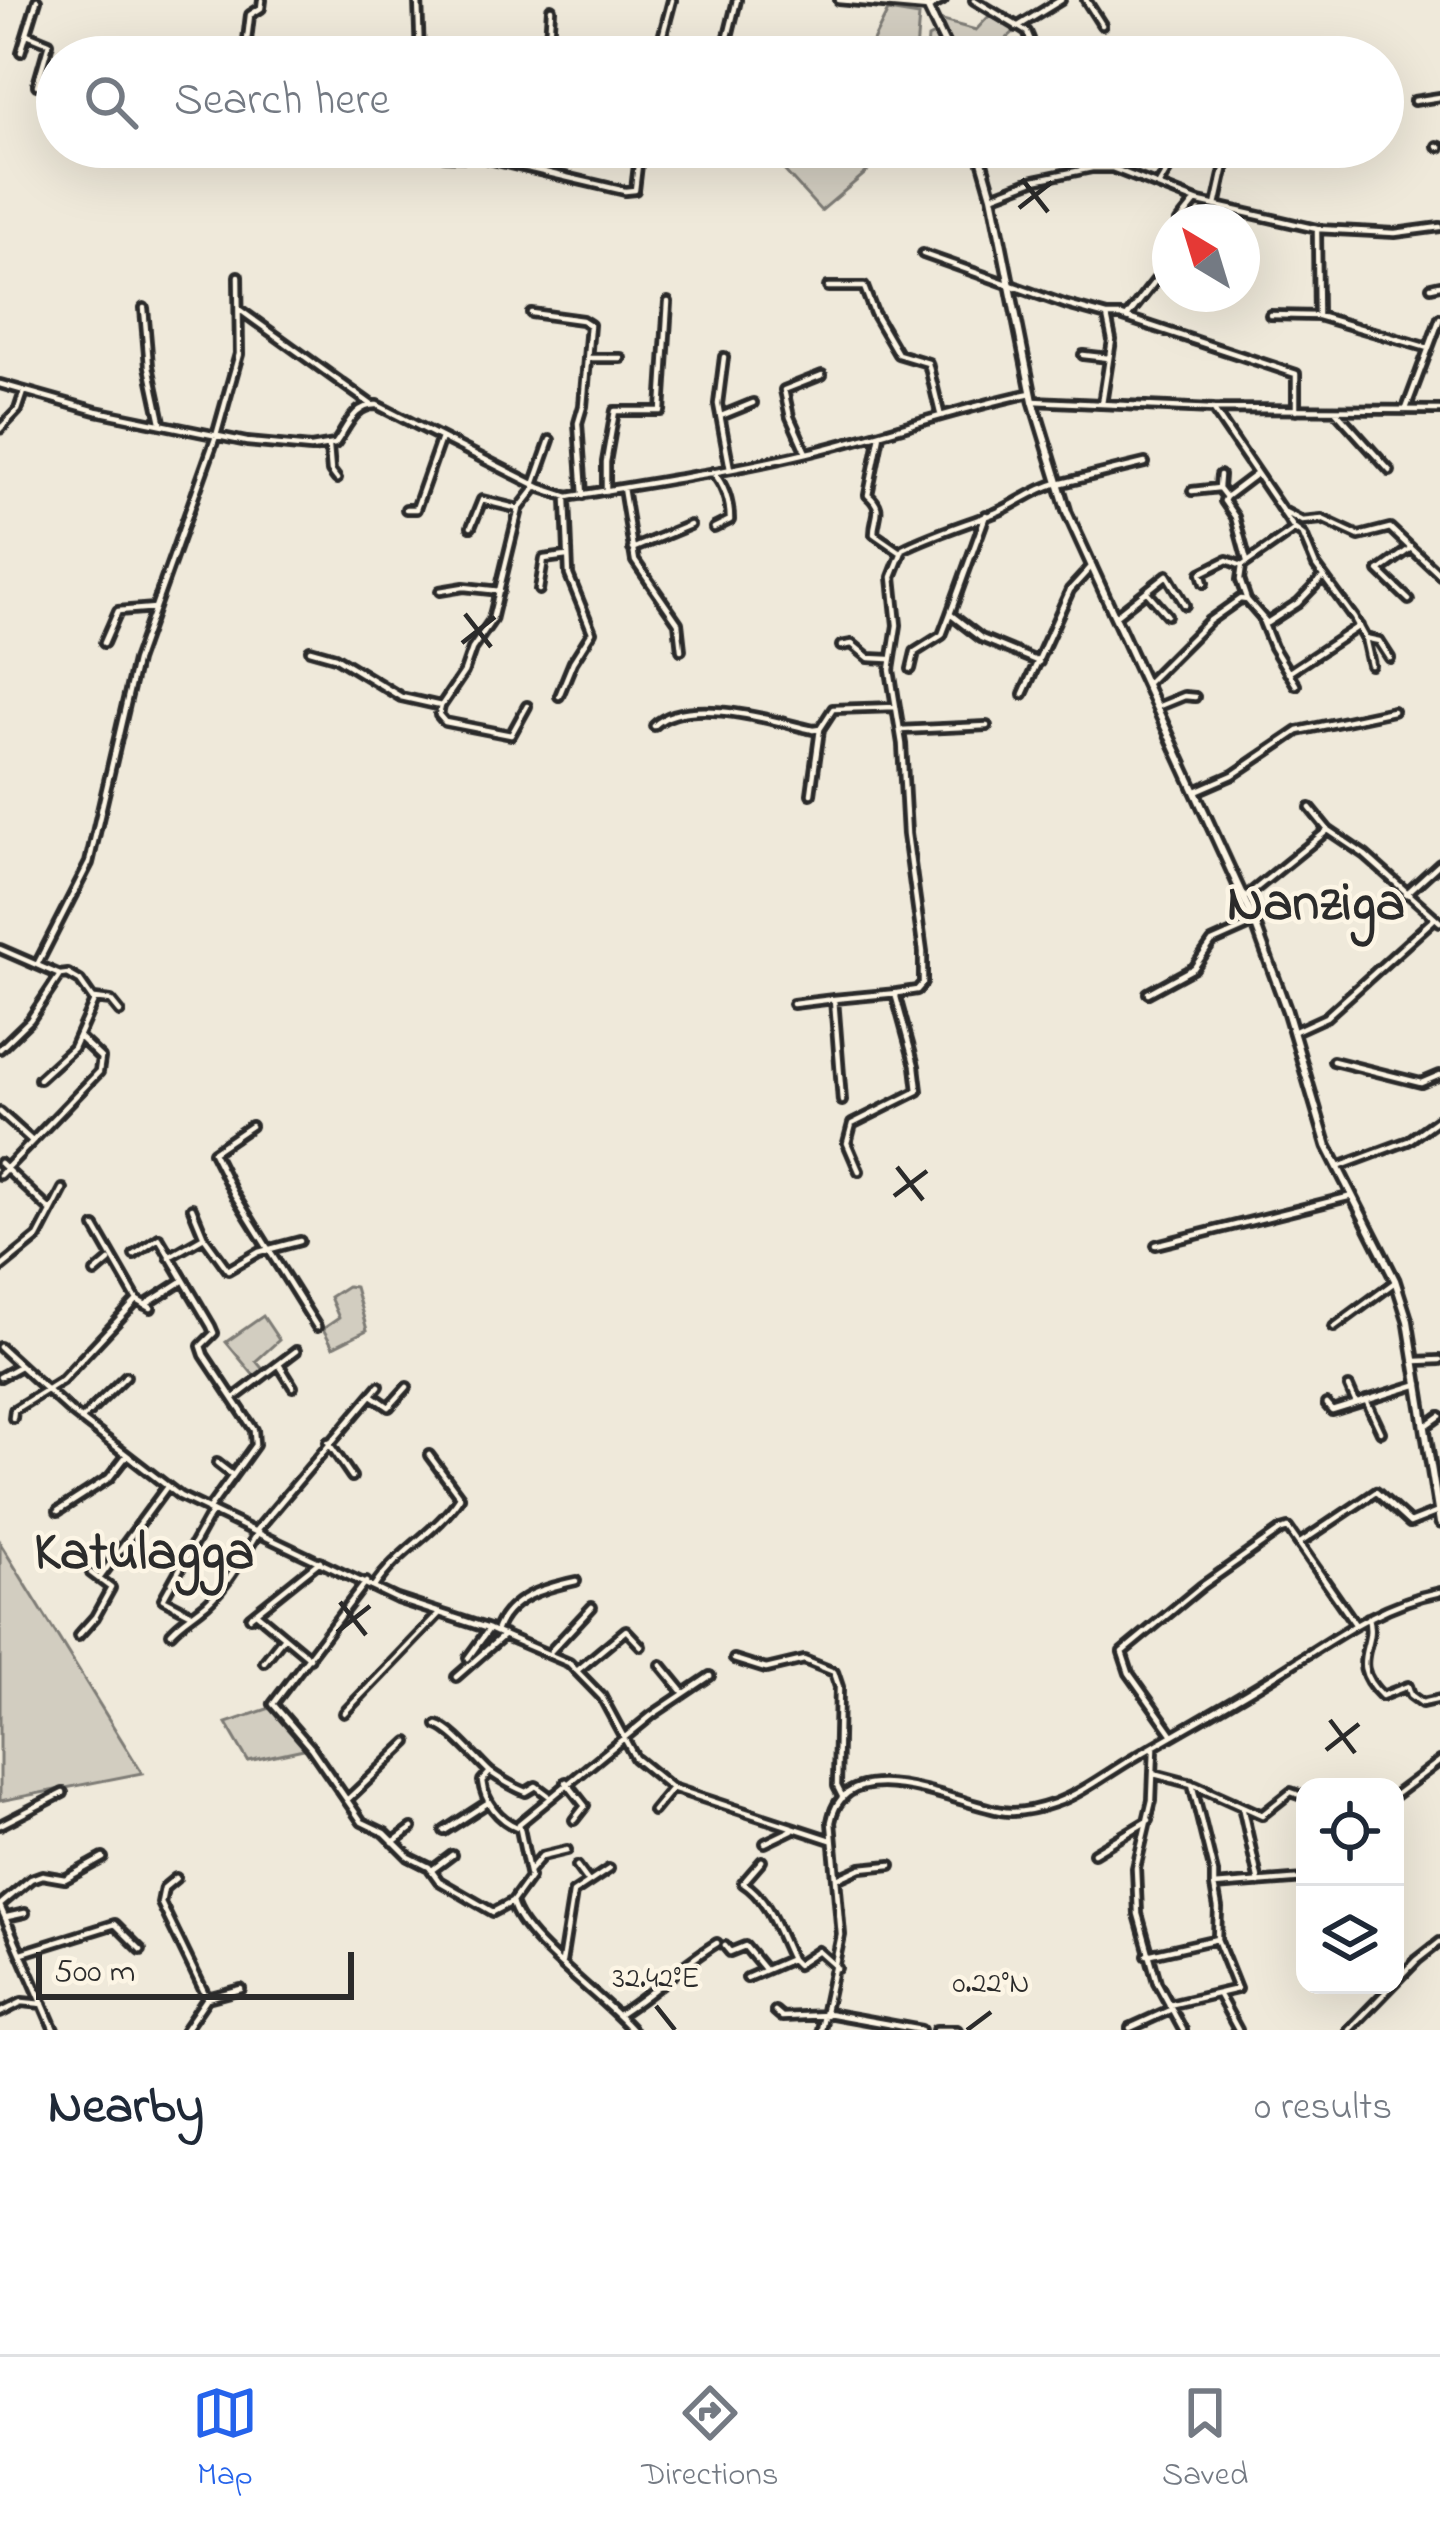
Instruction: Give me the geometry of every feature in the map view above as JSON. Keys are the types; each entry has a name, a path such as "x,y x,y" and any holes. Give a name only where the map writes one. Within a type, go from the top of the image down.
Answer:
{"street":[{"path":"21,52 38,0"},
{"path":"248,36 250,15 261,8 262,0"},
{"path":"418,0 419,36"},
{"path":"663,36 672,0"},
{"path":"728,36 737,0"},
{"path":"839,0 926,4 943,0"},
{"path":"974,0 1028,36"},
{"path":"1016,27 1061,0"},
{"path":"1085,0 1102,26"},
{"path":"926,4 942,36"},
{"path":"550,9 551,36"},
{"path":"27,34 36,38"},
{"path":"1414,101 1440,97"},
{"path":"527,168 625,191 635,190 637,168"},
{"path":"984,168 1032,397 1058,483 1255,923 1293,1032 1309,1095 1338,1168 1395,1282 1408,1321 1439,1518 1410,1523 1376,1492 1300,1543"},
{"path":"992,196 1034,180 1112,168 1208,204"},
{"path":"1158,186 1169,168"},
{"path":"1216,204 1224,168"},
{"path":"1260,216 1317,229 1395,233 1440,227"},
{"path":"1317,229 1318,316"},
{"path":"923,254 1296,374 1296,410"},
{"path":"38,963 89,863 131,680 216,436 239,353 238,276"},
{"path":"1127,317 1152,285"},
{"path":"1431,287 1440,285"},
{"path":"828,286 864,287 898,354 928,363 940,413"},
{"path":"606,491 604,476 615,411 661,411 668,302"},
{"path":"144,308 160,422"},
{"path":"238,309 372,405 566,497 806,453 880,435 940,413 1032,397 1213,410 1440,410"},
{"path":"531,314 588,321 578,423 583,495"},
{"path":"1270,315 1318,316 1428,348"},
{"path":"1102,404 1112,340 1107,316"},
{"path":"1406,409 1440,318"},
{"path":"1083,355 1109,358"},
{"path":"724,357 718,404 730,469"},
{"path":"586,358 621,358"},
{"path":"806,453 784,390 822,374"},
{"path":"0,384 96,411 216,436 329,447"},
{"path":"0,429 18,410 24,392"},
{"path":"721,416 753,404"},
{"path":"337,478 329,447 358,411 372,405"},
{"path":"1213,410 1255,475 1303,536 1323,577 1359,626 1371,665"},
{"path":"1335,410 1390,471"},
{"path":"880,435 868,483 868,495 878,504 880,514 874,534 902,553"},
{"path":"406,509 416,509 441,438"},
{"path":"526,706 511,735 442,721 441,706 492,620 519,509 536,485 550,440"},
{"path":"793,1004 917,990 922,983 923,952 890,659 897,626 892,577 902,553 944,529 986,515 1041,487 1145,463"},
{"path":"713,472 727,497 730,515 730,520 714,528"},
{"path":"1220,475 1226,496"},
{"path":"1245,564 1235,517 1223,501 1255,475"},
{"path":"623,488 635,560 678,623 681,650"},
{"path":"1192,491 1220,488"},
{"path":"559,696 592,632 571,584 566,497"},
{"path":"471,527 484,499 519,509"},
{"path":"1285,512 1302,521 1322,519 1359,536 1390,527 1440,575"},
{"path":"911,669 915,652 942,635 986,515"},
{"path":"632,549 690,525"},
{"path":"1295,529 1239,573 1244,596 1296,685"},
{"path":"1409,600 1379,571 1411,548"},
{"path":"539,590 546,556 567,556"},
{"path":"1204,583 1201,573 1227,560 1245,564"},
{"path":"1023,694 1070,590 1092,566"},
{"path":"1114,616 1167,575 1186,605"},
{"path":"1263,622 1298,602 1323,577"},
{"path":"440,591 464,587 500,591"},
{"path":"1148,592 1167,616"},
{"path":"1146,684 1208,621 1244,596"},
{"path":"104,643 118,611 157,607"},
{"path":"950,614 981,638 1039,662"},
{"path":"1288,673 1359,626"},
{"path":"1365,638 1379,641 1390,658"},
{"path":"841,646 852,644 869,658 890,659"},
{"path":"310,650 334,657 401,697 441,706"},
{"path":"1157,707 1184,696 1195,697"},
{"path":"811,794 820,729 833,709 896,707"},
{"path":"1196,791 1232,775 1298,731 1393,711"},
{"path":"655,727 674,715 747,714 820,729"},
{"path":"900,730 987,726"},
{"path":"1293,1032 1326,1017 1437,921 1365,855 1328,830 1310,808"},
{"path":"1244,899 1328,830"},
{"path":"1406,894 1440,863"},
{"path":"1148,993 1194,968 1212,942 1255,923"},
{"path":"0,949 60,976 72,976 94,999"},
{"path":"0,1049 30,1020 60,976"},
{"path":"859,1171 847,1143 852,1124 918,1090 898,993"},
{"path":"94,999 106,998 120,1012"},
{"path":"39,1078 60,1063 80,1038 82,1021 94,999"},
{"path":"834,999 842,1101"},
{"path":"0,1175 3,1165 70,1104 102,1065 101,1058 80,1038"},
{"path":"1334,1061 1420,1083 1440,1075"},
{"path":"0,1112 31,1140"},
{"path":"1338,1168 1408,1142 1439,1122"},
{"path":"250,1126 213,1152 317,1328"},
{"path":"3,1165 51,1211"},
{"path":"0,1268 38,1237 63,1189"},
{"path":"1156,1245 1352,1196"},
{"path":"192,1208 204,1237 228,1270 270,1248 300,1241"},
{"path":"95,1227 137,1300 148,1306 182,1281"},
{"path":"169,1257 204,1237"},
{"path":"134,1255 159,1238 214,1333 201,1346 204,1355 250,1421 255,1438 163,1599 190,1613"},
{"path":"95,1273 112,1261"},
{"path":"1334,1327 1395,1282"},
{"path":"13,1418 14,1410 77,1366 137,1300"},
{"path":"0,1347 166,1487 374,1587 438,1615 493,1630 578,1670 602,1697 622,1738 646,1771 672,1788 831,1840"},
{"path":"234,1398 296,1351"},
{"path":"1415,1361 1440,1360"},
{"path":"279,1365 293,1387"},
{"path":"0,1377 20,1366"},
{"path":"81,1420 126,1376"},
{"path":"1326,1404 1332,1411 1419,1384"},
{"path":"171,1633 225,1581 258,1530 380,1385"},
{"path":"371,1395 389,1408 407,1387"},
{"path":"1349,1387 1356,1403"},
{"path":"1366,1400 1382,1432"},
{"path":"1426,1426 1440,1415"},
{"path":"328,1442 352,1477"},
{"path":"58,1511 98,1487 127,1455"},
{"path":"374,1587 397,1557 437,1525 460,1497 429,1455"},
{"path":"217,1463 232,1476"},
{"path":"99,1579 166,1487"},
{"path":"1174,1736 1129,1672 1122,1652 1202,1586 1281,1530 1288,1528 1300,1543 1355,1624"},
{"path":"310,1658 253,1615 320,1561"},
{"path":"78,1636 111,1588 91,1573"},
{"path":"468,1658 519,1601 577,1581"},
{"path":"366,1582 273,1704 362,1822 385,1833 439,1881 493,1912 512,1902 530,1877 517,1826"},
{"path":"821,2030 837,1968 841,1921 831,1840 834,1809 843,1798 856,1790 904,1785 932,1789 977,1806 1022,1811 1058,1802 1355,1624 1405,1599 1440,1592"},
{"path":"549,1653 592,1607"},
{"path":"344,1713 438,1615"},
{"path":"1368,1618 1371,1626 1363,1661 1376,1692 1382,1696 1408,1686 1422,1703 1440,1699"},
{"path":"578,1670 626,1630 640,1646"},
{"path":"456,1677 504,1635"},
{"path":"265,1662 284,1638"},
{"path":"734,1659 766,1669 804,1660 834,1672 839,1687 837,1786 843,1798"},
{"path":"661,1665 685,1694"},
{"path":"517,1826 622,1738 710,1676"},
{"path":"436,1725 447,1728 499,1782 526,1792 536,1786 550,1796"},
{"path":"347,1800 408,1742"},
{"path":"1154,1746 1149,1820 1136,1868 1138,1914 1147,1955 1184,2030"},
{"path":"1404,1788 1440,1762"},
{"path":"490,1772 481,1786 504,1821 517,1826"},
{"path":"1154,1774 1192,1784 1262,1815 1291,1792 1296,1794"},
{"path":"566,1782 585,1806 574,1820"},
{"path":"1130,2028 1170,2007 1235,1991 1238,1986 1217,1939 1214,1873 1192,1784"},
{"path":"653,1811 672,1788"},
{"path":"0,1826 63,1793"},
{"path":"444,1831 489,1802"},
{"path":"1242,1806 1259,1883"},
{"path":"1094,1853 1149,1820"},
{"path":"394,1842 412,1828"},
{"path":"765,1843 794,1829"},
{"path":"530,1870 542,1856 568,1850"},
{"path":"432,1870 452,1855"},
{"path":"2,1911 40,1875 65,1879 103,1858"},
{"path":"762,1861 743,1883 761,1897 791,1959 796,1965 818,1951 837,1968"},
{"path":"837,1879 861,1868 891,1865"},
{"path":"578,1866 589,1882"},
{"path":"562,1962 573,1893 609,1869"},
{"path":"176,1878 164,1888 161,1904 207,1998"},
{"path":"1214,1886 1296,1881"},
{"path":"512,1902 516,1917 632,2030"},
{"path":"2,1911 25,1913"},
{"path":"2,1911 54,2030"},
{"path":"22,1953 115,1924 140,1950"},
{"path":"1147,1955 1217,1939"},
{"path":"1349,2030 1440,1942"},
{"path":"619,2015 668,1981 686,1961 721,1945 730,1952 745,1946 764,1970"},
{"path":"748,1978 791,1959"},
{"path":"185,2030 207,1998 242,1989"},
{"path":"1219,1995 1238,2030"},
{"path":"0,2013 22,2002 43,2004"},
{"path":"775,2011 782,2017 827,2014 922,2030"},
{"path":"868,2019 869,2030"},
{"path":"936,2030 958,2030"}],"shaded area":[{"path":"888,11 919,16 917,36 876,36"},
{"path":"989,16 1016,30 1009,36 945,36 939,20 976,30"},
{"path":"782,168 870,168 868,171 821,211"},
{"path":"347,1286 355,1287 367,1330 333,1347 323,1329 339,1318 330,1297"},
{"path":"263,1316 279,1340 256,1361 265,1372 255,1377 226,1342"},
{"path":"0,1543 142,1773 0,1801"},
{"path":"273,1707 308,1748 248,1761 226,1723"}],"district":[{"name":"Nanziga","path":"1316,906"},
{"name":"Katulagga","path":"144,1555"}]}
